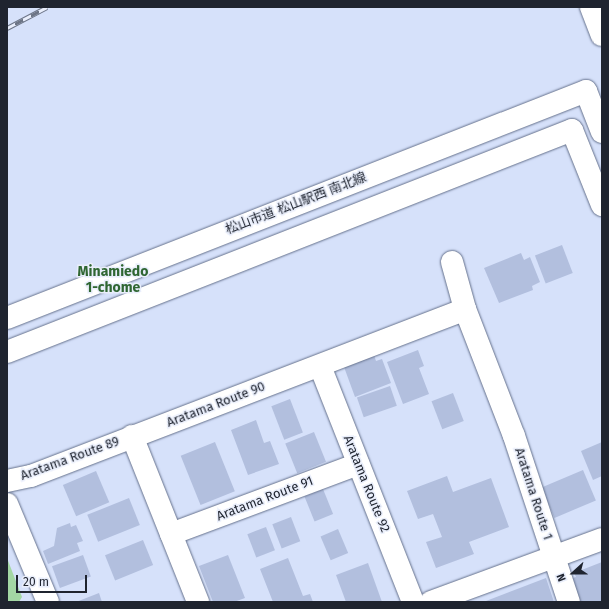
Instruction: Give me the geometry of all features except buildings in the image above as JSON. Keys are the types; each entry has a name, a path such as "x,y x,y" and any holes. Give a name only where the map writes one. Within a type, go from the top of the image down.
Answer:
{"street":[{"path":"591,7 602,35"},
{"name":"松山市道 松山駅西 南北線","path":"7,318 586,91 602,132"},
{"path":"7,352 572,130 602,205"},
{"name":"Aratama Route 1","path":"431,602 553,558 514,436 465,309 452,262"},
{"name":"Aratama Route 90","path":"132,436 320,366 465,309"},
{"name":"Aratama Route 92","path":"320,366 414,602"},
{"path":"132,436 198,602"},
{"name":"Aratama Route 89","path":"7,481 32,476 132,436"},
{"name":"Aratama Route 91","path":"171,534 358,464"},
{"path":"7,504 48,602"},
{"path":"569,602 553,558 602,539"}],"green space":[{"path":"7,558 22,597 19,602 7,602"}],"railway":[{"path":"7,28 47,7"}],"district":[{"name":"Minamiedo 1-chome","path":"113,280"}]}
